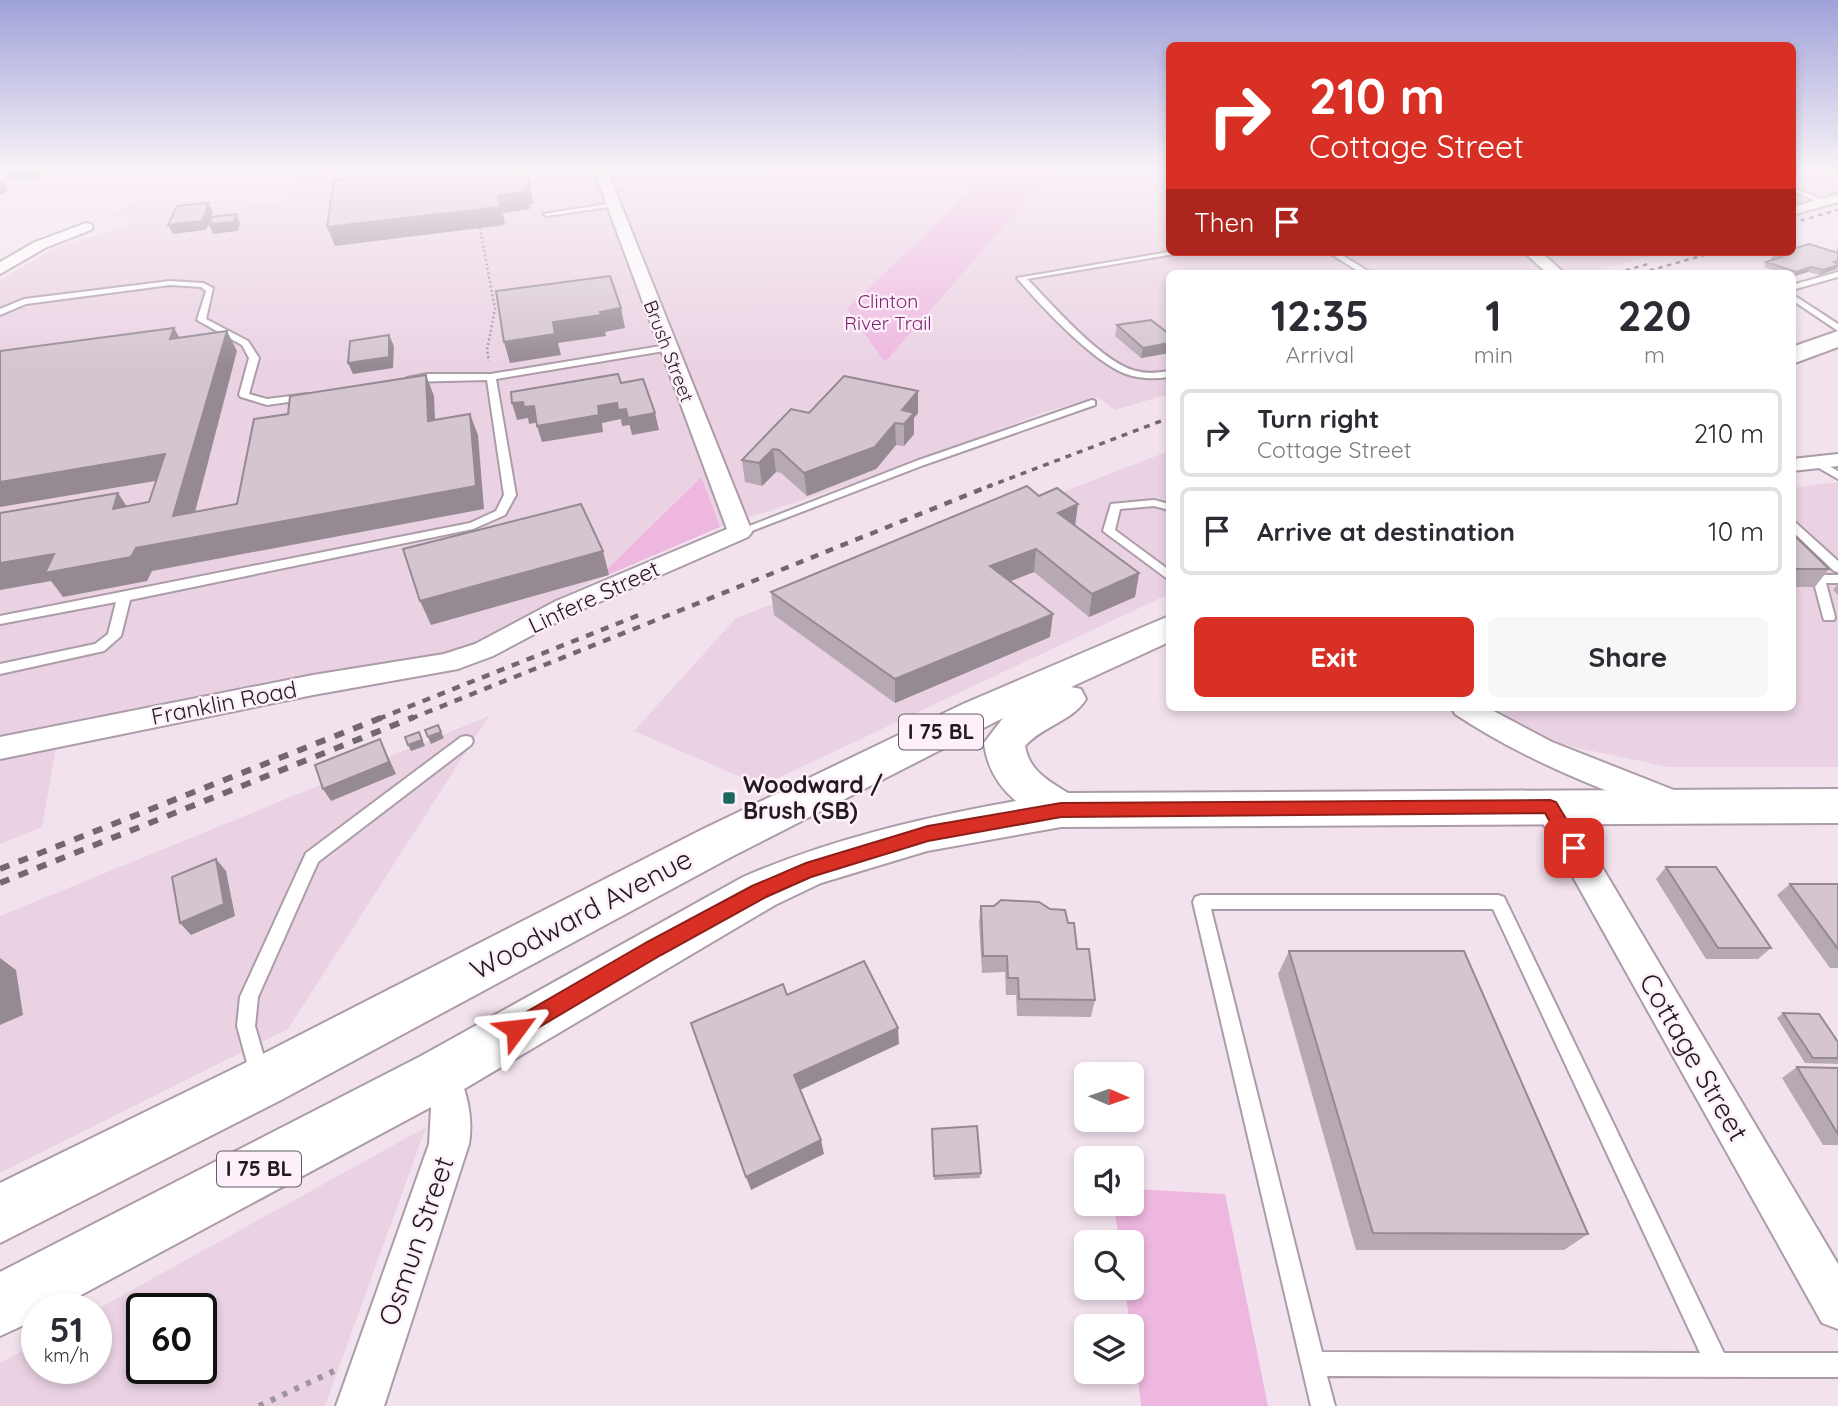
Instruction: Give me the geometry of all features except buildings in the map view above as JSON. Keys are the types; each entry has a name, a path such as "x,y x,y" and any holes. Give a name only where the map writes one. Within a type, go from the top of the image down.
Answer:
{"main road":[{"path":"1796,354 1838,338"},
{"name":"Woodward Avenue","path":"0,1214 262,1082 717,843 977,714 1166,629"},
{"path":"1061,810 1011,772 1005,758 1004,743 1021,724 1166,642"},
{"name":"I 75 BL","path":"0,1305 440,1074 654,948 759,891 806,870 928,834 1061,810 1838,806"}],"street":[{"path":"0,269 40,245 64,236"},
{"name":"Brush Street","path":"625,236 740,532"},
{"path":"1537,256 1553,270"},
{"path":"1796,464 1838,460"},
{"name":"Linfere Street","path":"448,663 484,650 565,607 740,532"},
{"name":"Franklin Road","path":"0,748 313,685 448,663"},
{"path":"1472,711 1516,738 1548,753 1684,806"},
{"name":"Cottage Street","path":"1550,807 1838,1307"},
{"name":"Osmun Street","path":"360,1406 451,1134 452,1108 440,1074"}],"lane":[{"path":"1166,255 1021,278 1109,361 1129,372 1149,376 1166,374"},
{"path":"1339,256 1362,270"},
{"path":"1796,287 1838,274"},
{"path":"0,312 24,302 170,283 203,285 210,290 201,320 245,343 254,358 244,395 254,402 272,403 324,394"},
{"path":"1796,299 1838,328"},
{"path":"401,381 427,377 491,377 667,348"},
{"path":"0,620 473,526 500,513 510,495 491,377"},
{"path":"740,532 920,463 1092,403"},
{"path":"1816,462 1838,476"},
{"path":"1166,506 1154,503 1115,506 1109,531 1166,574"},
{"path":"1796,529 1838,568"},
{"path":"1829,617 1819,579 1838,579"},
{"path":"0,669 99,648 114,636 124,597"},
{"path":"262,1082 246,1026 249,997 312,858 466,741"},
{"path":"1323,1406 1202,902 1498,902 1717,1365"},
{"path":"1313,1364 1838,1365"}],"path":[{"path":"482,236 495,309 487,350 491,377"},
{"path":"259,1406 379,1350"}],"shaded area":[{"path":"94,236 1166,236 1166,256 1652,256 1600,270 1166,270 1166,395 1115,410 1098,397 1043,413 888,472 720,527 700,477 596,580 538,608 478,642 449,653 338,671 60,724 42,827 0,844 0,280 58,246"},
{"path":"1166,452 1166,595 761,786 634,731 736,618"},
{"path":"1838,482 1838,767 1668,767 1555,743 1499,711 1796,711 1796,487"},
{"path":"489,716 288,1029 0,1173 0,916"},
{"path":"426,1127 325,1406 0,1406 0,1363 21,1352 21,1384 112,1384 112,1301 126,1293 126,1384 217,1384 217,1293 127,1293"}],"green space":[{"name":"Clinton River Trail","path":"924,236 996,236 885,362 847,309"},
{"path":"701,477 720,527 596,580"},
{"path":"1144,1190 1225,1194 1268,1406 1141,1406 1139,1384 1144,1384 1144,1314 1128,1314 1127,1300 1144,1300 1144,1230 1117,1230 1116,1216 1144,1216"}],"railway":[{"path":"1652,270 1701,256"},
{"path":"1627,270 1651,263"},
{"path":"987,487 1166,419"},
{"path":"987,487 992,485"},
{"path":"410,719 987,487"},
{"path":"378,719 644,613"},
{"path":"0,869 383,717"},
{"path":"0,883 414,717"}],"place":[{"name":"Woodward / Brush (SB)","path":"729,798"}],"route":[{"path":"516,1029 654,948 759,891 806,870 928,834 995,820 1061,810 1550,807 1574,848"}]}
